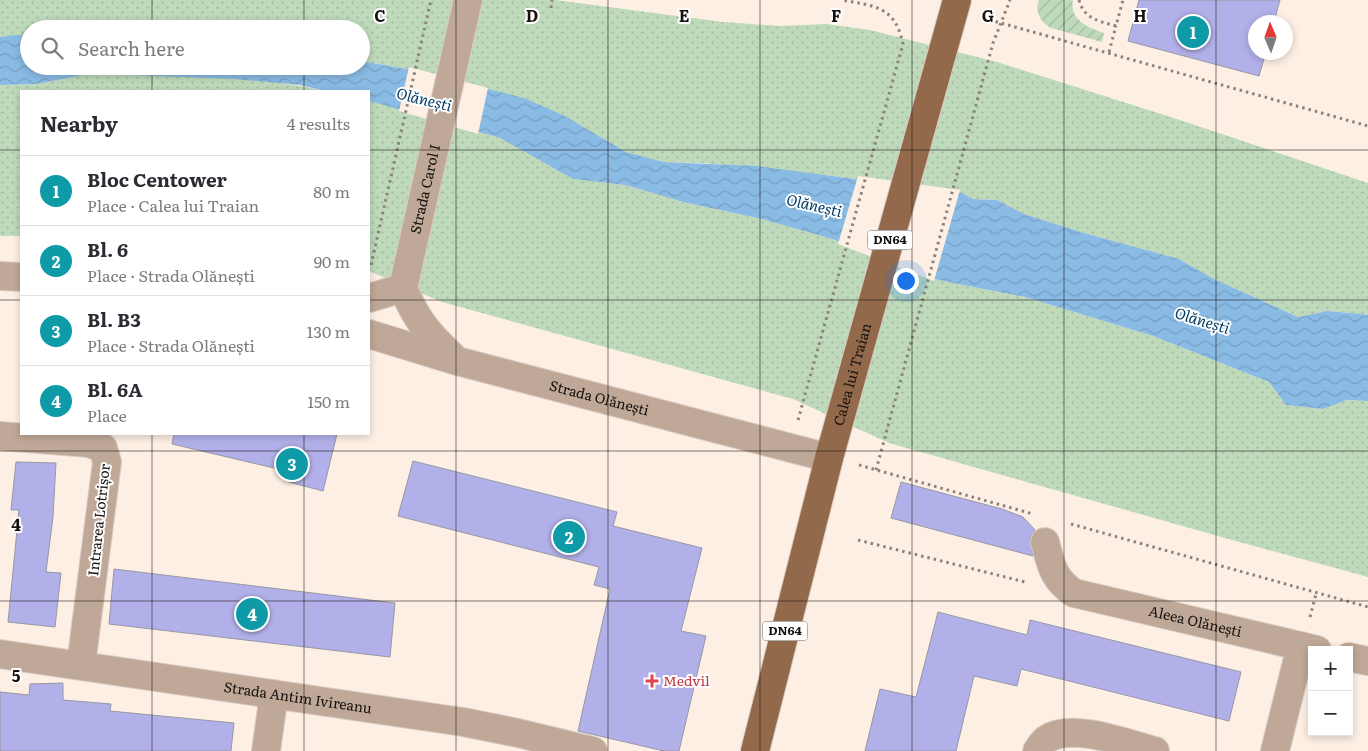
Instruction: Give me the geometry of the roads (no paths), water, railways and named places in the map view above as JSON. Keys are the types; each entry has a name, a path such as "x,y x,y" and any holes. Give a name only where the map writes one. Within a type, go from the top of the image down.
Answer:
{"main road":[{"name":"Calea lui Traian","path":"756,751 829,458 954,11"}],"street":[{"name":"Strada Carol I","path":"403,288 468,0"},
{"path":"0,276 20,276"},
{"path":"370,298 403,288 411,308 422,325 457,360"},
{"name":"Strada Olănești","path":"370,334 457,360 829,458"},
{"name":"Intrarea Lotrișor","path":"0,436 89,443 103,448 107,462 81,665"},
{"name":"Aleea Olănești","path":"1045,542 1056,576 1062,585 1074,593 1309,639"},
{"path":"1275,751 1309,639"},
{"name":"Strada Antim Ivireanu","path":"0,654 463,722 594,751"},
{"path":"1353,658 1368,661"},
{"path":"266,751 274,694"},
{"path":"1037,751 1047,739 1068,732 1099,736 1155,751"}],"water":[{"path":"20,35 20,75 83,75 37,84 0,85 0,37"},
{"name":"Olănești","path":"370,63 407,69 524,98 565,116 626,152 664,162 757,166 962,193 973,199 997,200 1024,214 1179,259 1214,279 1298,317 1327,311 1368,315 1368,401 1347,400 1323,409 1286,405 1269,382 1153,336 1025,297 938,280 832,239 762,219 687,203 625,185 573,179 500,138 370,101 370,90 322,90 300,85 234,79 127,75 370,75"}],"place":[{"name":"Bloc Centower","path":"1193,32"},
{"name":"Bl. B3","path":"292,464"},
{"name":"Bl. 6","path":"569,537"},
{"name":"Bl. 6A","path":"252,614"},
{"name":"Medvil","path":"652,681"}]}
